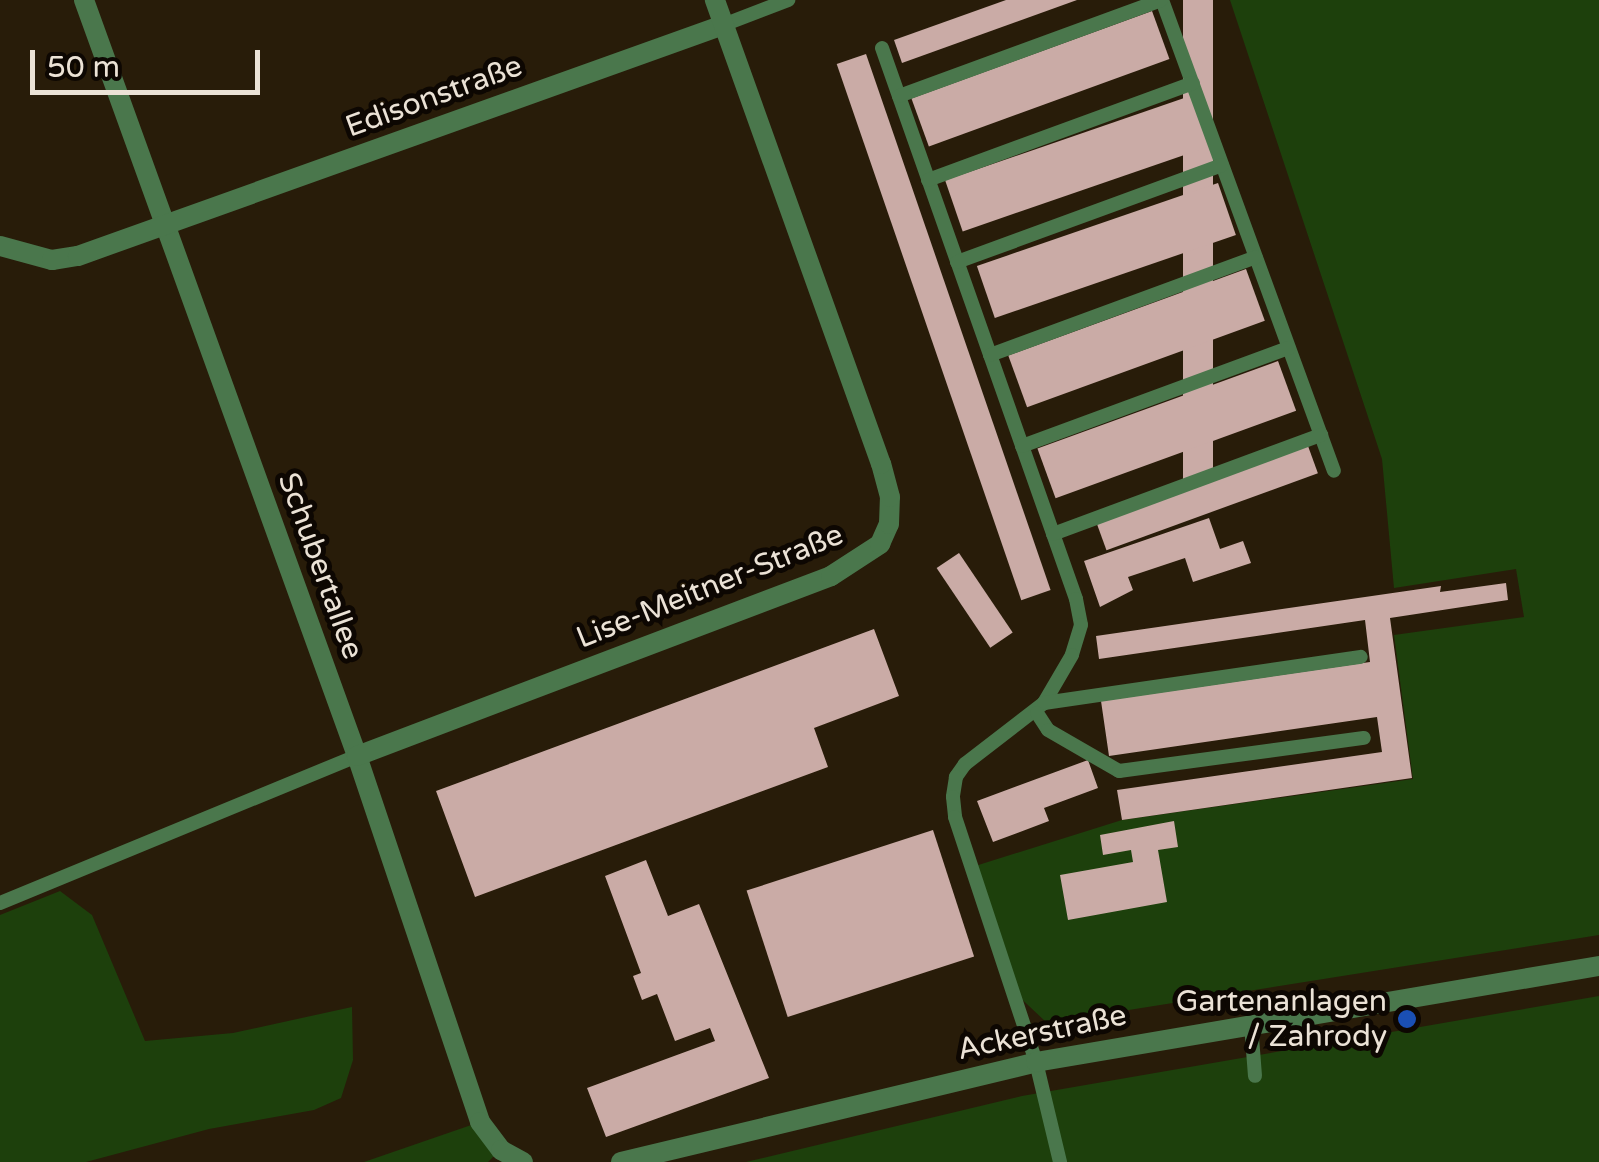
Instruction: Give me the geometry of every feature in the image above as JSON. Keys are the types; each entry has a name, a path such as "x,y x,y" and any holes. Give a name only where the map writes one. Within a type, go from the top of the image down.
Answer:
{"street":[{"name":"Schubertallee","path":"84,0 357,756 480,1122 495,1156"},
{"name":"Lise-Meitner-Straße","path":"357,756 831,576 880,544 889,524 890,498 881,464 714,0"},
{"name":"Edisonstraße","path":"0,246 52,260 165,225 723,25"},
{"name":"Ackerstraße","path":"620,1162 1036,1062 1599,966"},
{"path":"495,1156 523,1162"}],"lane":[{"path":"723,25 788,0"},
{"path":"899,96 1162,0 1334,471"},
{"path":"882,48 1053,534 1081,626 1072,656 1040,708 965,764 956,777 953,797 955,816 1036,1062 1060,1162"},
{"path":"928,180 1192,84"},
{"path":"957,262 1222,165"},
{"path":"990,355 1256,258"},
{"path":"1022,446 1290,348"},
{"path":"1053,534 1322,435"},
{"path":"1040,708 1361,657"},
{"path":"1040,708 1048,730 1119,771 1364,738"},
{"path":"0,903 357,756"},
{"path":"1251,1024 1255,1076"}],"green space":[{"path":"1230,0 1599,0 1599,935 1047,1023 1012,990 972,867 1122,820 1413,779 1394,635 1524,617 1516,569 1394,588 1382,459"},
{"path":"60,891 92,915 145,1041 233,1033 352,1007 353,1060 341,1098 314,1110 209,1129 86,1162 0,1162 0,915"},
{"path":"1599,996 1599,1162 746,1162 1022,1096"},
{"path":"480,1122 500,1150 488,1162 364,1162"}],"building":[{"path":"1006,0 1077,0 902,63 894,40"},
{"path":"1183,0 1213,0 1213,493 1183,493"},
{"path":"1152,11 1169,59 929,146 911,99"},
{"path":"866,54 1051,590 1021,600 837,64"},
{"path":"1190,96 1208,147 963,231 945,180"},
{"path":"1218,183 1236,235 995,318 977,266"},
{"path":"1246,269 1265,321 1027,407 1008,356"},
{"path":"1278,361 1296,411 1056,498 1037,449"},
{"path":"1308,446 1318,473 1106,550 1097,523"},
{"path":"1209,518 1220,549 1243,541 1251,563 1193,582 1185,558 1128,577 1133,590 1100,607 1084,561"},
{"path":"959,553 1013,633 990,648 937,568"},
{"path":"1506,583 1508,600 1390,618 1412,778 1122,820 1117,790 1382,752 1377,717 1109,756 1101,701 1370,662 1365,620 1099,659 1096,636 1441,586 1440,592"},
{"path":"874,629 899,696 814,728 828,767 475,897 436,791"},
{"path":"1088,760 1098,788 1044,808 1049,821 993,842 977,801"},
{"path":"1174,821 1178,847 1158,850 1167,902 1068,920 1060,875 1133,862 1131,850 1103,855 1100,835"},
{"path":"933,830 974,956 788,1017 747,891"},
{"path":"646,860 668,916 699,904 769,1078 606,1137 587,1088 715,1041 710,1028 675,1041 657,994 642,1000 633,976 641,973 605,876"}],"place":[{"name":"Gartenanlagen / Zahrody","path":"1407,1019"}]}
